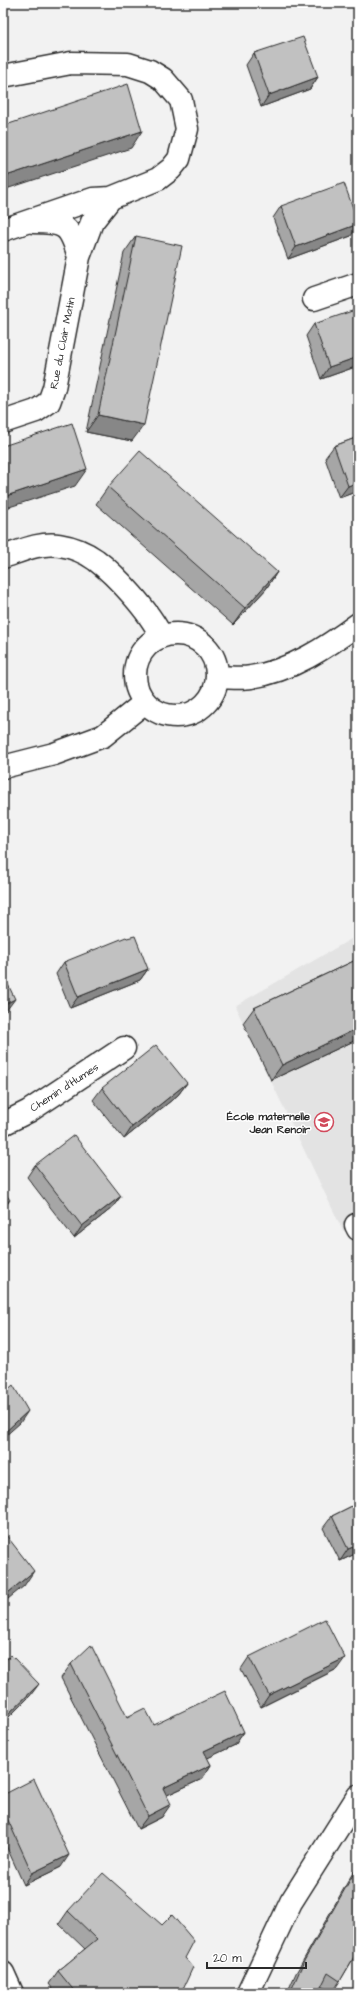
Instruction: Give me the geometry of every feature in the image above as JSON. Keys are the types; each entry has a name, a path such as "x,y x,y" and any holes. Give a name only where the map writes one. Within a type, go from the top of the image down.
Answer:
{"street":[{"name":"Rue du Clair Matin","path":"3,76 71,63 128,64 150,71 163,79 181,100 187,129 179,159 171,169 158,179 111,198 92,199 3,230"},
{"name":"Rue du Clair Matin","path":"3,422 36,411 49,402 54,388 79,257 92,222 111,198"},
{"name":"Rue du Clair Matin","path":"27,222 54,222 66,228 74,238 79,257"},
{"path":"314,299 358,284"},
{"path":"3,557 36,546 58,545 80,550 96,560 128,591 155,623 161,636"},
{"path":"217,677 251,678 286,667 327,647 358,624"},
{"path":"174,633 188,635 200,642 210,651 215,664 217,677 214,691 207,703 196,712 182,717 168,716 155,712 144,703 137,692 134,678 135,665 140,653 149,643 161,636 174,633"},
{"path":"3,767 54,754 102,736 144,703"},
{"name":"Chemin d'Humes","path":"3,1124 29,1111 124,1048"},
{"path":"248,1993 291,1902 358,1796"},
{"path":"3,1973 12,1993"}],"shaded area":[{"name":"École maternelle Jean Renoir","path":"358,935 358,1223 343,1231 235,1006"}],"building":[{"path":"303,37 318,77 269,95 254,53"},
{"path":"128,84 142,131 3,177 3,126"},
{"path":"344,183 358,224 296,247 281,206"},
{"path":"136,236 182,246 144,425 98,415"},
{"path":"358,309 358,357 329,367 314,324"},
{"path":"72,423 87,469 3,497 3,446"},
{"path":"358,437 358,482 348,486 334,446"},
{"path":"140,451 277,572 245,608 108,487"},
{"path":"135,936 148,969 78,997 64,962 126,937"},
{"path":"358,959 358,1028 282,1065 254,1008"},
{"path":"3,974 15,999 3,1005"},
{"path":"156,1045 187,1083 132,1127 102,1088"},
{"path":"74,1135 121,1196 82,1226 35,1165"},
{"path":"3,1190 10,1200 3,1205"},
{"path":"13,1385 28,1411 3,1434 3,1394"},
{"path":"358,1503 358,1545 348,1549 332,1516"},
{"path":"6,1535 34,1571 3,1597 3,1537"},
{"path":"325,1619 345,1658 269,1695 249,1657"},
{"path":"91,1645 127,1717 145,1708 154,1725 225,1691 244,1732 204,1751 211,1765 163,1788 171,1804 148,1816 71,1664"},
{"path":"11,1655 39,1684 3,1718 3,1663"},
{"path":"34,1779 69,1855 32,1873 3,1809 3,1795"},
{"path":"358,1866 358,1950 340,1981 328,1973 318,1993 290,1993 304,1961"},
{"path":"103,1873 162,1925 172,1915 194,1941 185,1958 193,1967 181,1993 158,1993 155,1989 150,1993 76,1993 58,1971 97,1939 68,1911"}],"place":[{"name":"École maternelle Jean Renoir","path":"324,1122"}]}
